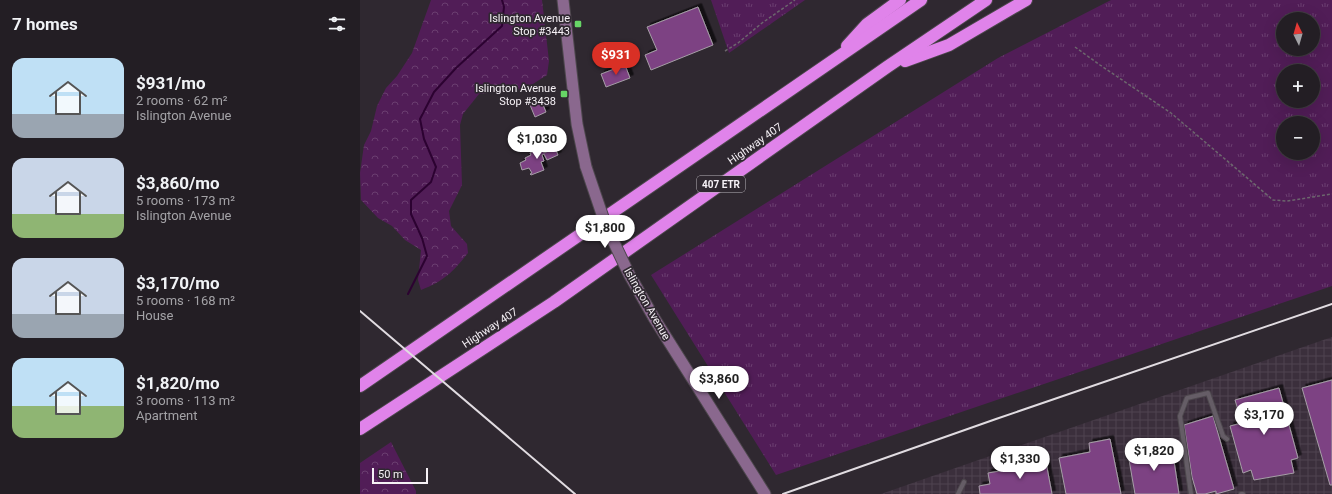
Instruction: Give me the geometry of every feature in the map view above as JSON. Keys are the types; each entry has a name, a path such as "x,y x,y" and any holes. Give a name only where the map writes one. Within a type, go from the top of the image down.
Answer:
{"highway":[{"path":"832,62 867,24 900,0"},
{"path":"360,386 921,0"},
{"name":"Highway 407","path":"360,429 554,302 888,67 986,0"},
{"path":"888,67 949,45 1026,0"}],"main road":[{"name":"Islington Avenue","path":"563,0 577,124 586,167 606,226 629,274 654,318 765,494"}],"lane":[{"path":"1191,494 1180,416 1187,398 1208,392 1223,436 1226,439"},
{"path":"958,494 964,482"}],"path":[{"path":"725,51 738,44 762,23 795,0"},
{"path":"1075,47 1171,113 1273,200 1287,201 1332,194"}],"shaded area":[{"path":"1332,337 1332,494 881,494"}],"green space":[{"path":"431,0 542,0 549,61 547,75 525,89 479,94 463,114 460,125 462,185 449,211 451,226 467,244 468,253 458,266 448,275 421,290 418,280 421,250 405,240 392,226 378,218 361,200 360,173 364,145 371,131 377,106 386,88 397,76 412,53"},
{"path":"711,0 805,0 729,53"},
{"path":"1111,0 1332,0 1332,286 776,475 651,275 998,58"},
{"path":"391,442 416,491 416,494 360,494 360,463"}],"building":[{"path":"698,7 713,45 651,70 645,55 657,50 647,27"},
{"path":"625,65 630,78 606,87 601,74"},
{"path":"541,100 546,112 535,117 530,105"},
{"path":"542,147 544,153 555,148 558,155 547,160 544,154 542,155 544,161 541,162 544,170 531,175 530,174 532,173 529,168 522,170 520,163 531,155 530,153"},
{"path":"1332,380 1332,485 1330,485 1302,388"},
{"path":"1279,388 1298,458 1291,460 1294,473 1254,480 1251,470 1243,473 1230,426 1242,423 1235,400"},
{"path":"1213,416 1234,489 1216,494 1216,491 1205,494 1197,494 1192,477 1184,425"},
{"path":"1110,439 1121,494 1066,494 1059,458 1090,452 1089,443"},
{"path":"1172,448 1179,494 1135,494 1128,454"},
{"path":"1045,457 1052,494 980,494 979,486 990,484 988,473 1023,467 1022,462"}],"waterway":[{"path":"408,294 427,256 422,238 411,214 411,200 431,182 436,167 424,139 420,119 434,92 456,68 502,26 504,7 502,0"}],"railway":[{"path":"783,494 996,419 1332,304"},
{"path":"360,311 575,494"}],"place":[{"name":"Islington Avenue Stop #3443","path":"578,24"},
{"name":"Islington Avenue Stop #3438","path":"564,94"}]}
